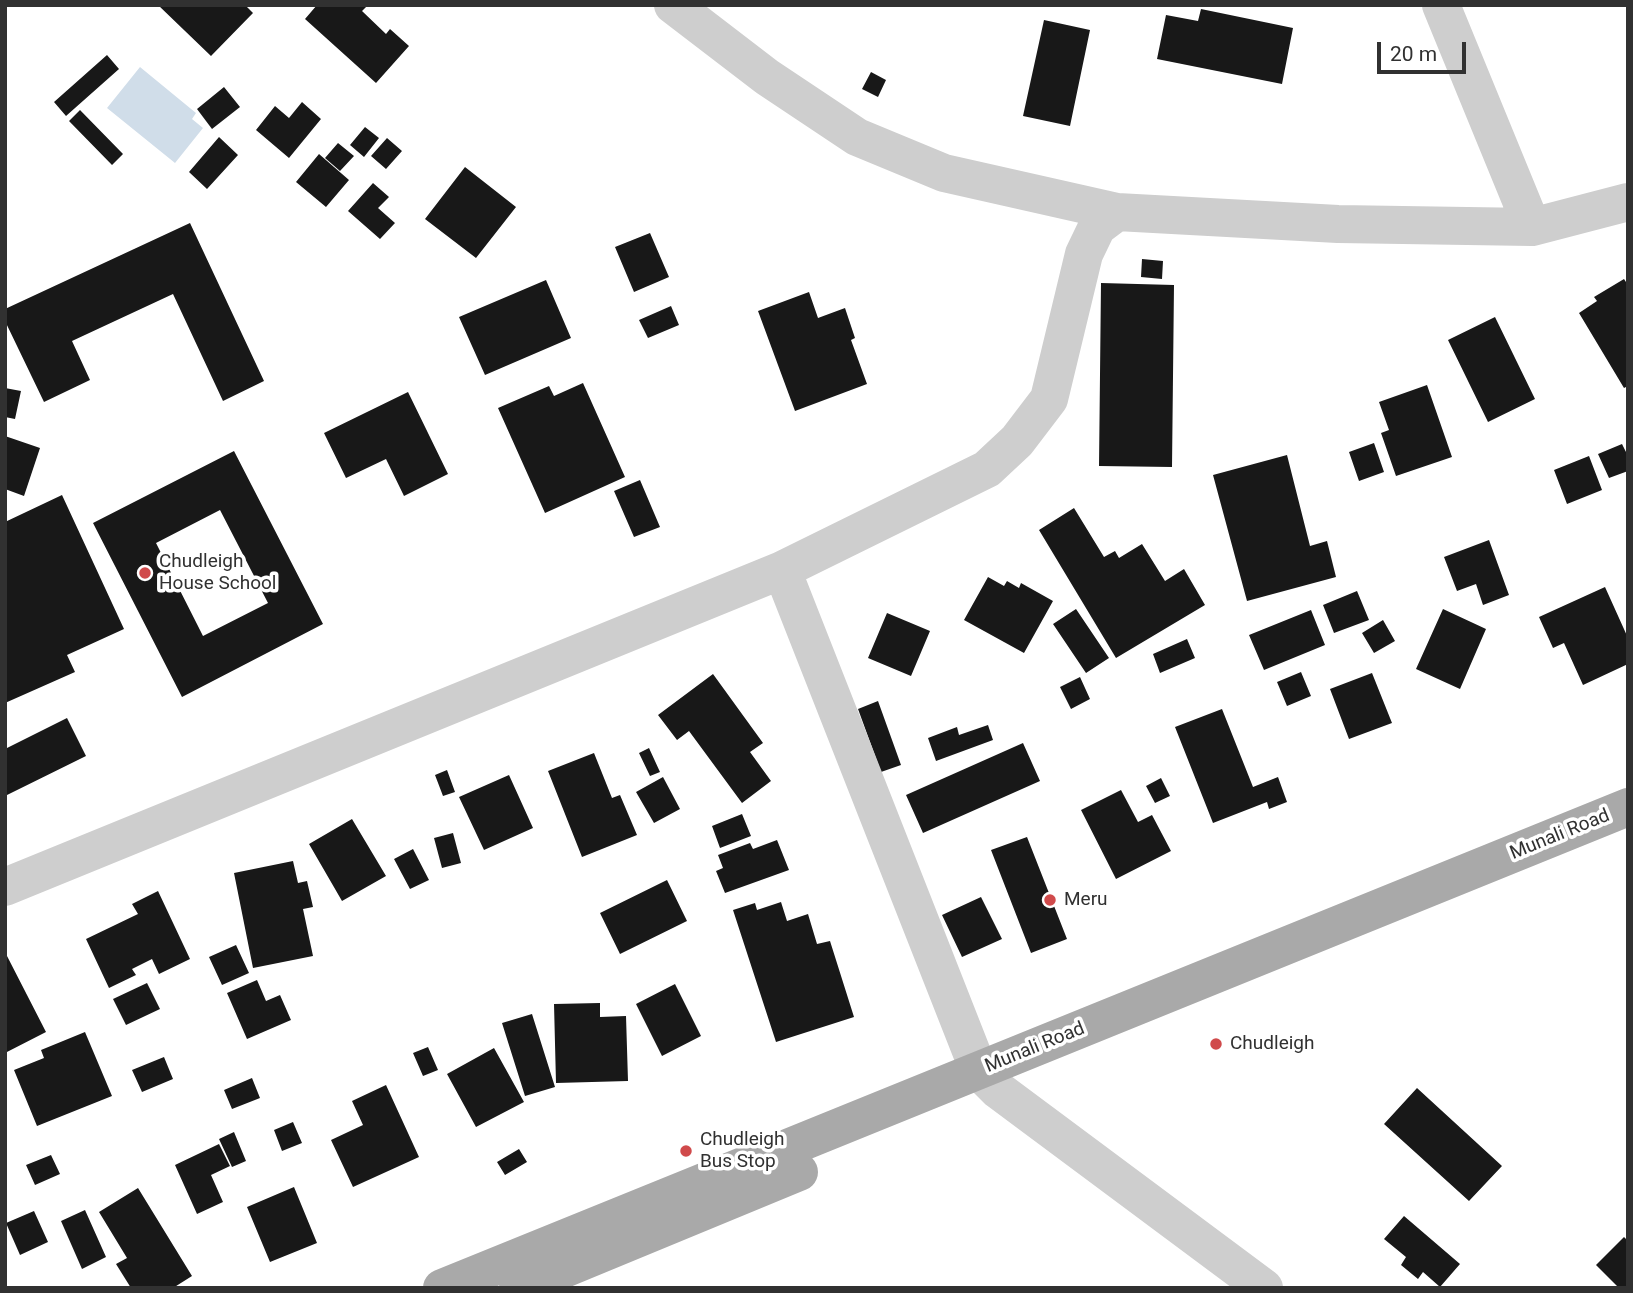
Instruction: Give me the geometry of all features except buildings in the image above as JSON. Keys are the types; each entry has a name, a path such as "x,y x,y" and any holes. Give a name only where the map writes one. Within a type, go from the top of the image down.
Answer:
{"main road":[{"name":"Munali Road","path":"518,1288 988,1080 1628,807"},
{"name":"Munali Road","path":"442,1288 1628,836"}],"street":[{"path":"673,5 767,77 857,137 944,173 1116,212 1338,224 1532,227 1628,202"},
{"path":"1441,5 1532,227"},
{"path":"5,887 782,570 987,469 1017,441 1049,399 1084,254 1097,227 1116,212"},
{"path":"782,570 988,1080 1264,1288"}],"shaded area":[{"path":"140,67 196,113 192,119 203,128 175,163 107,108"}],"place":[{"name":"Chudleigh House School","path":"145,573"},
{"name":"Meru","path":"1050,900"},
{"name":"Chudleigh","path":"1216,1044"},
{"name":"Chudleigh Bus Stop","path":"686,1151"}]}
